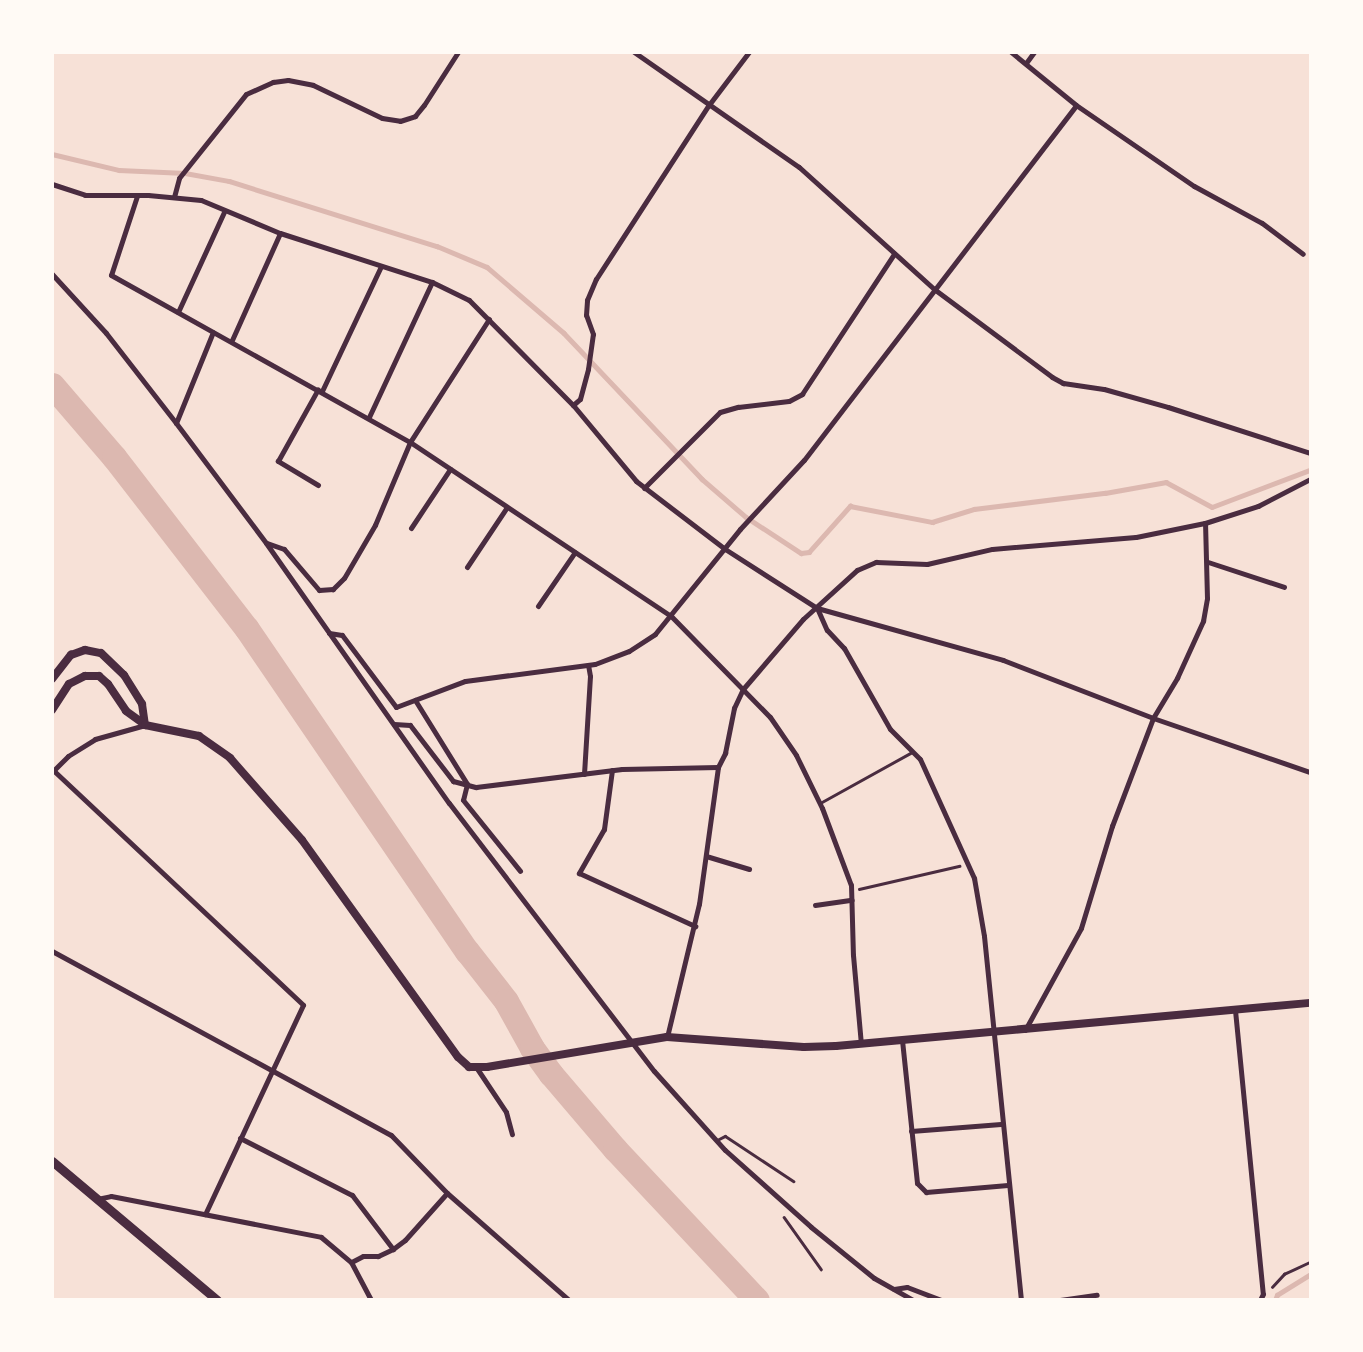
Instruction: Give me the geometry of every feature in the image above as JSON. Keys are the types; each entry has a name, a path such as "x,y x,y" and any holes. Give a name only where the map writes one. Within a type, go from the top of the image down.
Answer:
{"main road":[{"path":"52,1161 216,1300"}],"street":[{"path":"634,52 708,106 799,167 934,289 1063,383 1104,388 1310,453"},
{"path":"573,405 580,399 588,369 593,334 586,315 587,300 596,279 708,106 749,52"},
{"path":"1011,52 1076,105 1194,186 1262,223 1303,254"},
{"path":"1026,63 1034,52"},
{"path":"174,197 178,178 246,94 273,82 288,80 313,85 382,118 400,121 415,116 424,105 455,54"},
{"path":"328,633 342,635 396,707 465,681 588,665 630,651 655,634 725,549 804,460 1076,105"},
{"path":"52,184 85,195 174,197 201,200 224,212 280,233 432,282 469,300 489,319 573,405 644,488 725,549 817,608 1003,660 1153,718 1310,772"},
{"path":"137,196 111,275 369,417 410,442 671,616 770,717 796,755 820,803 851,890 852,955 861,1044"},
{"path":"178,312 224,212"},
{"path":"232,340 280,233"},
{"path":"644,488 720,412 738,407 789,401 802,394 894,254"},
{"path":"318,485 278,461 320,390 382,266"},
{"path":"52,274 106,333 266,543 328,633 627,1044 716,1140 783,1202 867,1272 912,1300"},
{"path":"369,417 432,282"},
{"path":"266,543 284,549 319,590 333,589 344,578 375,524 410,442 489,319"},
{"path":"176,423 213,332"},
{"path":"411,528 450,469"},
{"path":"667,1037 695,926 718,767 743,689 817,608 857,570 876,562 927,564 992,549 1085,544 1205,523 1258,506 1310,479"},
{"path":"467,567 507,507"},
{"path":"1025,1030 1081,928 1112,826 1153,718 1177,678 1203,621 1208,562 1205,523"},
{"path":"538,606 575,552"},
{"path":"1208,562 1284,587"},
{"path":"817,608 827,630 844,648 890,728 920,759 974,878 984,936 1001,1124 1021,1300"},
{"path":"52,679 71,655 85,650 101,653 114,661 129,682 142,704 145,725"},
{"path":"584,774 588,665"},
{"path":"52,710 69,684 85,676 99,676 108,684 126,711 145,725 199,736 230,758 302,840 458,1057 470,1067 488,1067 667,1037 804,1047 861,1044 1310,1003"},
{"path":"415,700 467,784 463,800 520,871"},
{"path":"394,724 410,726 453,781 476,787 612,770 718,767"},
{"path":"145,725 95,739 68,756 53,771 303,1005 205,1214"},
{"path":"612,770 604,830 579,873 695,926"},
{"path":"706,856 748,869"},
{"path":"815,905 852,900"},
{"path":"52,951 391,1136 447,1193 569,1300"},
{"path":"1235,1010 1262,1297"},
{"path":"902,1040 917,1182 926,1192 1008,1185"},
{"path":"476,1067 506,1112 512,1134"},
{"path":"911,1131 1001,1124"},
{"path":"240,1138 352,1195 392,1249"},
{"path":"351,1262 363,1256 378,1256 405,1240 447,1193"},
{"path":"97,1199 111,1196 321,1237 351,1262 371,1300"},
{"path":"894,1289 907,1287 941,1300"},
{"path":"1060,1300 1097,1294"}],"lane":[{"path":"820,803 912,751"},
{"path":"716,1140 725,1136 793,1182"}],"path":[{"path":"851,890 967,864"},
{"path":"783,1202 781,1213 820,1269"},
{"path":"1262,1297 1284,1274 1310,1262"}],"waterway":[{"path":"52,154 119,170 185,173 229,181 437,246 487,267 564,333 702,479 746,517 801,553 809,552 850,506 932,522 974,509 1105,493 1166,482 1212,507 1310,470"},
{"path":"52,385 114,457 247,629 467,951 506,1001 532,1048 551,1074 615,1149 757,1300"},
{"path":"1275,1300 1277,1295 1310,1274"}]}
